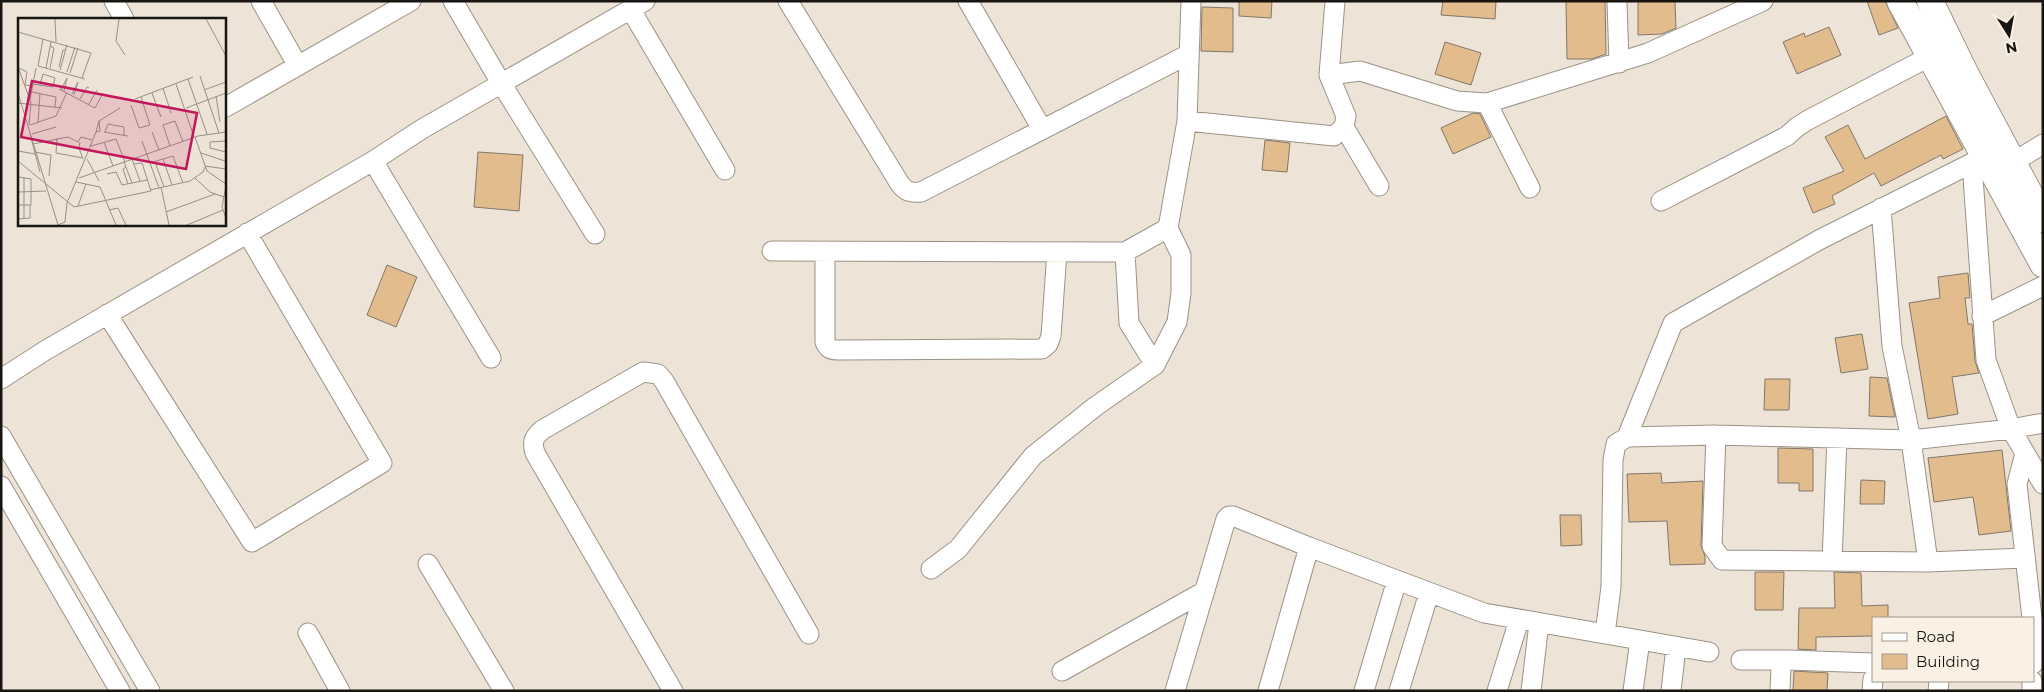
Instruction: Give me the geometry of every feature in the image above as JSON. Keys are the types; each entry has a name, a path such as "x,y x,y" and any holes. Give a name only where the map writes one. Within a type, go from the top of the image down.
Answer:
{"street":[{"path":"114,1 123,18"},
{"path":"261,1 298,66"},
{"path":"225,107 298,66 384,8 411,1"},
{"path":"453,1 501,83 596,234"},
{"path":"788,1 904,190 912,193 920,192 1189,54"},
{"path":"968,1 1042,129"},
{"path":"931,568 958,549 1033,456 1096,406 1155,365 1177,322 1181,293 1181,255 1168,228 1187,121 1191,1"},
{"path":"1187,121 1334,136 1344,126 1346,116 1329,75 1335,1"},
{"path":"1617,1 1619,64"},
{"path":"1329,75 1360,71 1457,101 1487,103 1648,54 1763,1"},
{"path":"1900,1 1929,57 1977,159 2043,264"},
{"path":"1930,1 2043,220"},
{"path":"1,379 107,314 373,161 422,129 638,6 725,170"},
{"path":"1661,201 1787,136 1797,126 1929,57"},
{"path":"1487,103 1530,188"},
{"path":"1344,126 1379,186"},
{"path":"2012,163 2043,144"},
{"path":"1627,437 1673,323 1819,240 1977,159"},
{"path":"1977,159 1982,316 1986,360 2011,429 2043,484"},
{"path":"373,161 490,358"},
{"path":"1881,208 1892,346 1911,440 1928,562"},
{"path":"772,251 1125,252 1168,228"},
{"path":"107,314 252,542 382,463 247,233"},
{"path":"825,251 825,342 826,346 831,350 1042,349 1048,344 1051,336 1056,252"},
{"path":"1125,252 1129,323 1155,365"},
{"path":"1982,316 2043,286"},
{"path":"673,691 534,452 532,444 535,436 542,430 643,372 658,374 664,381 809,634"},
{"path":"1605,634 1611,587 1613,460 1616,444 1627,437 1716,434 1911,440 2011,429 2043,423"},
{"path":"1716,434 1712,546 1722,560 1928,562 2025,558"},
{"path":"1,436 150,691"},
{"path":"1832,561 1837,438"},
{"path":"2025,453 2017,484 2032,617"},
{"path":"1,486 120,691"},
{"path":"1175,691 1226,519 1229,516 1477,611 1519,620 1709,652"},
{"path":"1268,691 1309,547"},
{"path":"428,564 504,691"},
{"path":"1364,691 1397,580"},
{"path":"1062,671 1205,590"},
{"path":"1399,691 1429,593"},
{"path":"1497,691 1519,620"},
{"path":"1531,691 1539,623"},
{"path":"308,633 340,691"},
{"path":"1633,691 1640,640"},
{"path":"1671,691 1676,647"},
{"path":"1741,660 1872,663"},
{"path":"1780,691 1781,666 1787,660"}],"building":[{"path":"1239,1 1272,1 1271,18 1239,16"},
{"path":"1443,1 1496,1 1495,19 1441,15"},
{"path":"1566,1 1605,1 1606,54 1592,59 1567,59"},
{"path":"1638,1 1675,1 1676,28 1662,34 1638,35"},
{"path":"1867,1 1885,1 1898,28 1879,35"},
{"path":"1202,7 1233,8 1233,52 1201,51"},
{"path":"1829,27 1841,55 1797,74 1783,42 1804,33 1805,37"},
{"path":"1445,42 1481,53 1471,85 1435,74"},
{"path":"1473,113 1480,114 1491,137 1453,154 1441,128"},
{"path":"1946,116 1963,149 1943,159 1941,155 1881,186 1874,173 1832,196 1835,204 1813,213 1803,188 1844,171 1825,137 1848,125 1865,159"},
{"path":"1265,140 1290,143 1287,172 1262,170"},
{"path":"478,152 523,155 519,211 474,207"},
{"path":"387,265 417,277 396,327 367,315"},
{"path":"1968,273 1970,298 1965,298 1968,324 1972,324 1975,361 1979,373 1952,377 1958,414 1928,419 1909,303 1940,298 1938,277"},
{"path":"1862,334 1868,369 1841,373 1835,338"},
{"path":"1870,377 1887,378 1895,417 1869,416"},
{"path":"1765,379 1790,379 1789,410 1764,410"},
{"path":"1778,448 1813,449 1813,491 1799,491 1799,483 1778,483"},
{"path":"2002,450 2011,531 1979,535 1973,497 1934,502 1928,458"},
{"path":"1661,473 1662,483 1703,481 1701,546 1705,556 1705,564 1670,565 1667,521 1629,522 1627,474"},
{"path":"1861,480 1885,481 1884,504 1860,504"},
{"path":"1560,515 1581,515 1582,545 1561,546"},
{"path":"1755,572 1784,572 1783,610 1755,610"},
{"path":"1834,572 1861,573 1862,606 1888,605 1888,617 1872,617 1872,636 1816,637 1816,650 1798,649 1799,608 1835,608"},
{"path":"1794,671 1828,673 1827,691 1793,691"}]}
